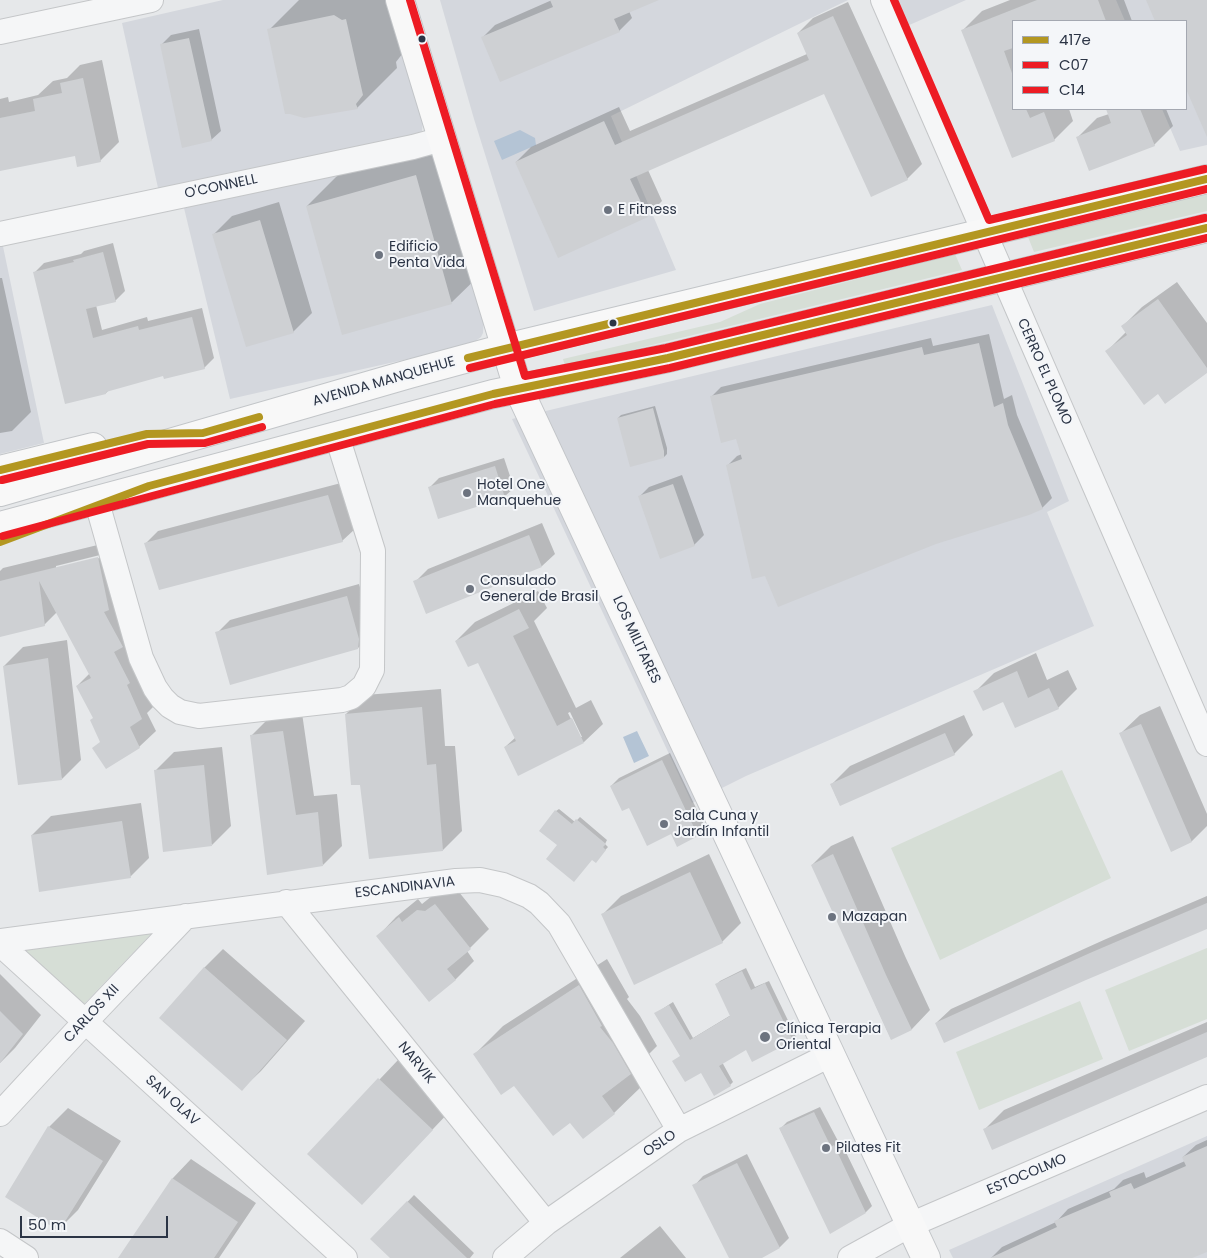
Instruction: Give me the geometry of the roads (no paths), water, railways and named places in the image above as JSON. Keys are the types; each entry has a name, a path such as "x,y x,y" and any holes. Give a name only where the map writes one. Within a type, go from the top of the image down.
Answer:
{"main road":[{"name":"LOS MILITARES","path":"400,0 518,388 926,1258"},
{"name":"AVENIDA MANQUEHUE","path":"0,492 505,348 1207,179"},
{"path":"0,526 518,388 668,358 1207,228"},
{"name":"AVENIDA MANQUEHUE","path":"0,470 147,434 203,433"},
{"path":"0,542 150,486"}],"street":[{"path":"1,29 151,0"},
{"name":"CERRO EL PLOMO","path":"883,0 1207,744"},
{"name":"O'CONNELL","path":"0,234 403,149 442,139"},
{"path":"98,506 141,658 155,688 170,706 180,712 199,716 342,700 350,697 364,686 372,670 373,551 337,436"},
{"name":"ESCANDINAVIA","path":"0,942 286,902 465,880 492,882 529,896 545,908 559,924 679,1130"},
{"name":"NARVIK","path":"286,902 546,1223"},
{"name":"CARLOS XII","path":"0,1114 186,916"},
{"name":"SAN OLAV","path":"0,942 85,1022 345,1258"},
{"name":"OSLO","path":"505,1258 546,1223 679,1130 830,1055"},
{"name":"ESTOCOLMO","path":"850,1258 910,1225 1207,1097"},
{"path":"0,1241 26,1258"}],"water":[{"path":"520,130 535,138 536,145 502,160 494,141"},
{"path":"637,731 649,756 634,763 623,737"}],"place":[{"name":"E Fitness","path":"608,210"},
{"name":"Edificio Penta Vida","path":"379,255"},
{"name":"Hotel One Manquehue","path":"467,493"},
{"name":"Consulado General de Brasil","path":"470,589"},
{"name":"Sala Cuna y Jardín Infantil","path":"664,824"},
{"name":"Mazapan","path":"832,917"},
{"name":"Clínica Terapia Oriental","path":"765,1037"},
{"name":"Pilates Fit","path":"826,1148"}]}
